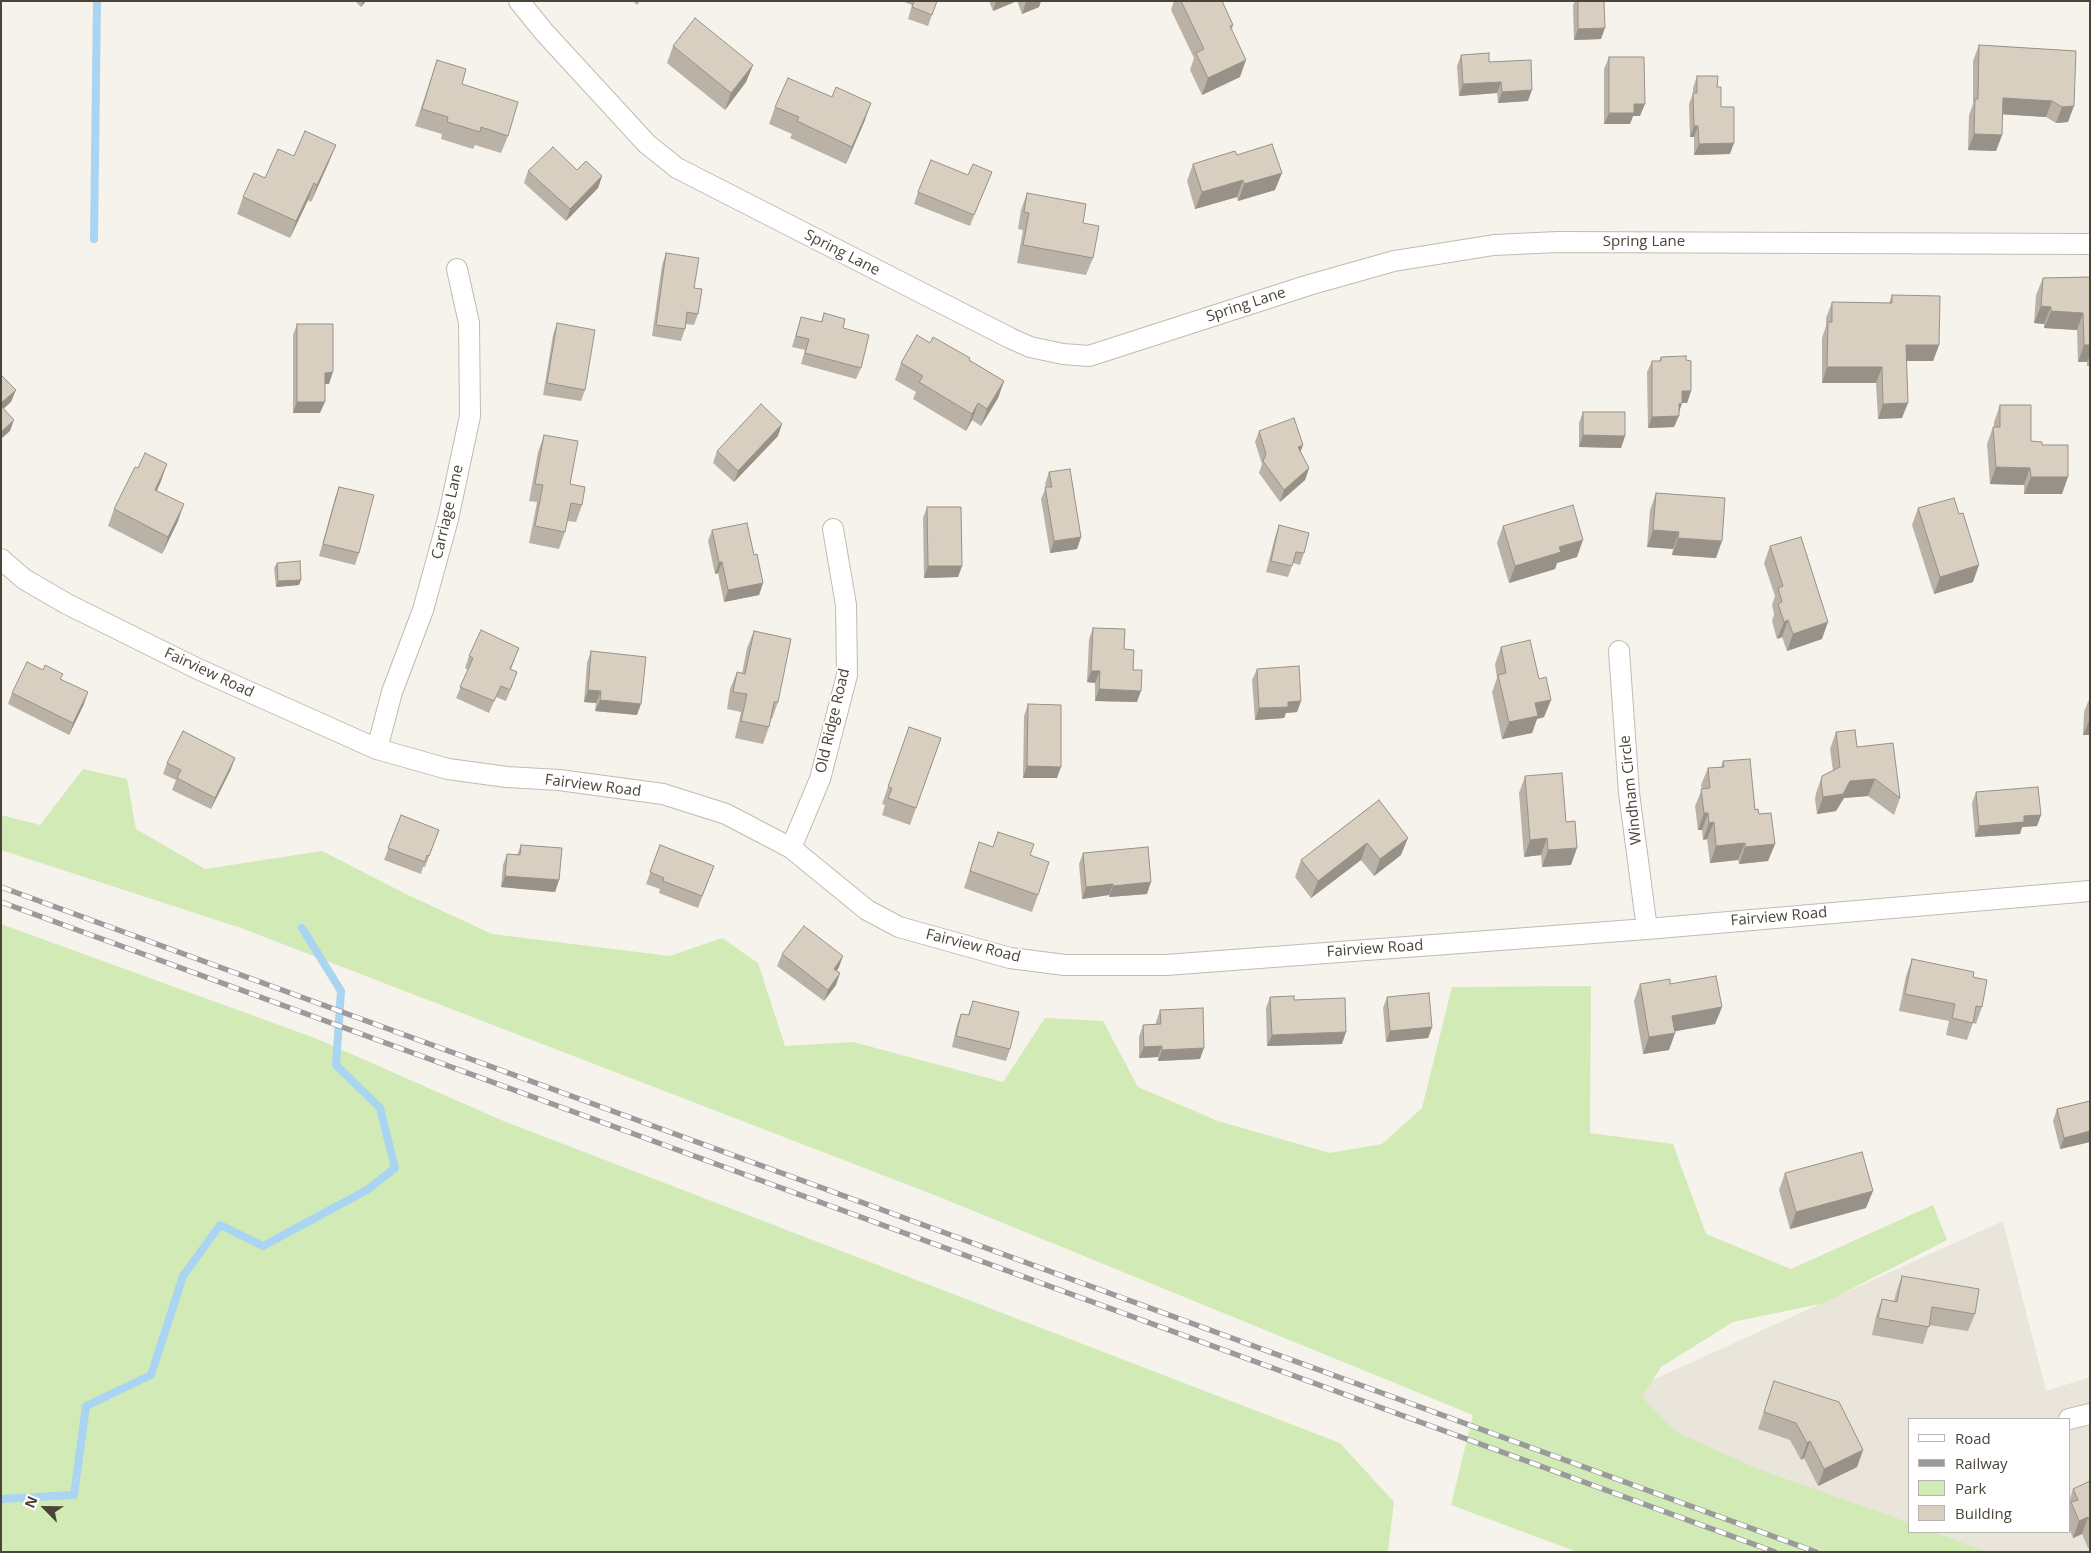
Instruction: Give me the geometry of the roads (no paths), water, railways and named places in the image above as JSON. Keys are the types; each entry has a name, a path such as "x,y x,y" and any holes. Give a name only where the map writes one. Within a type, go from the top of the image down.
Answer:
{"street":[{"name":"Spring Lane","path":"519,1 544,32 647,144 677,168 1010,338 1030,347 1062,354 1089,356 1309,285 1394,262 1494,245 1587,242 2090,244"},
{"name":"Carriage Lane","path":"377,749 392,692 423,610 443,537 470,416 469,323 457,269"},
{"name":"Old Ridge Road","path":"791,848 820,779 847,675 846,605 832,529"},
{"name":"Fairview Road","path":"1,560 24,579 67,604 198,669 377,749 448,769 507,777 559,780 663,794 726,814 791,848 866,910 899,927 1010,958 1065,965 1166,965 1647,929 2090,891"},
{"name":"Windham Circle","path":"1619,651 1629,793 1647,929"},
{"path":"2071,1419 2090,1414"}],"waterway":[{"path":"94,239 97,1"},
{"path":"1,1499 74,1495 86,1406 151,1375 183,1276 220,1225 263,1246 367,1190 395,1168 380,1108 336,1065 341,991 302,928"}],"railway":[{"path":"1,887 1816,1552"},
{"path":"1,902 1775,1552"}]}
